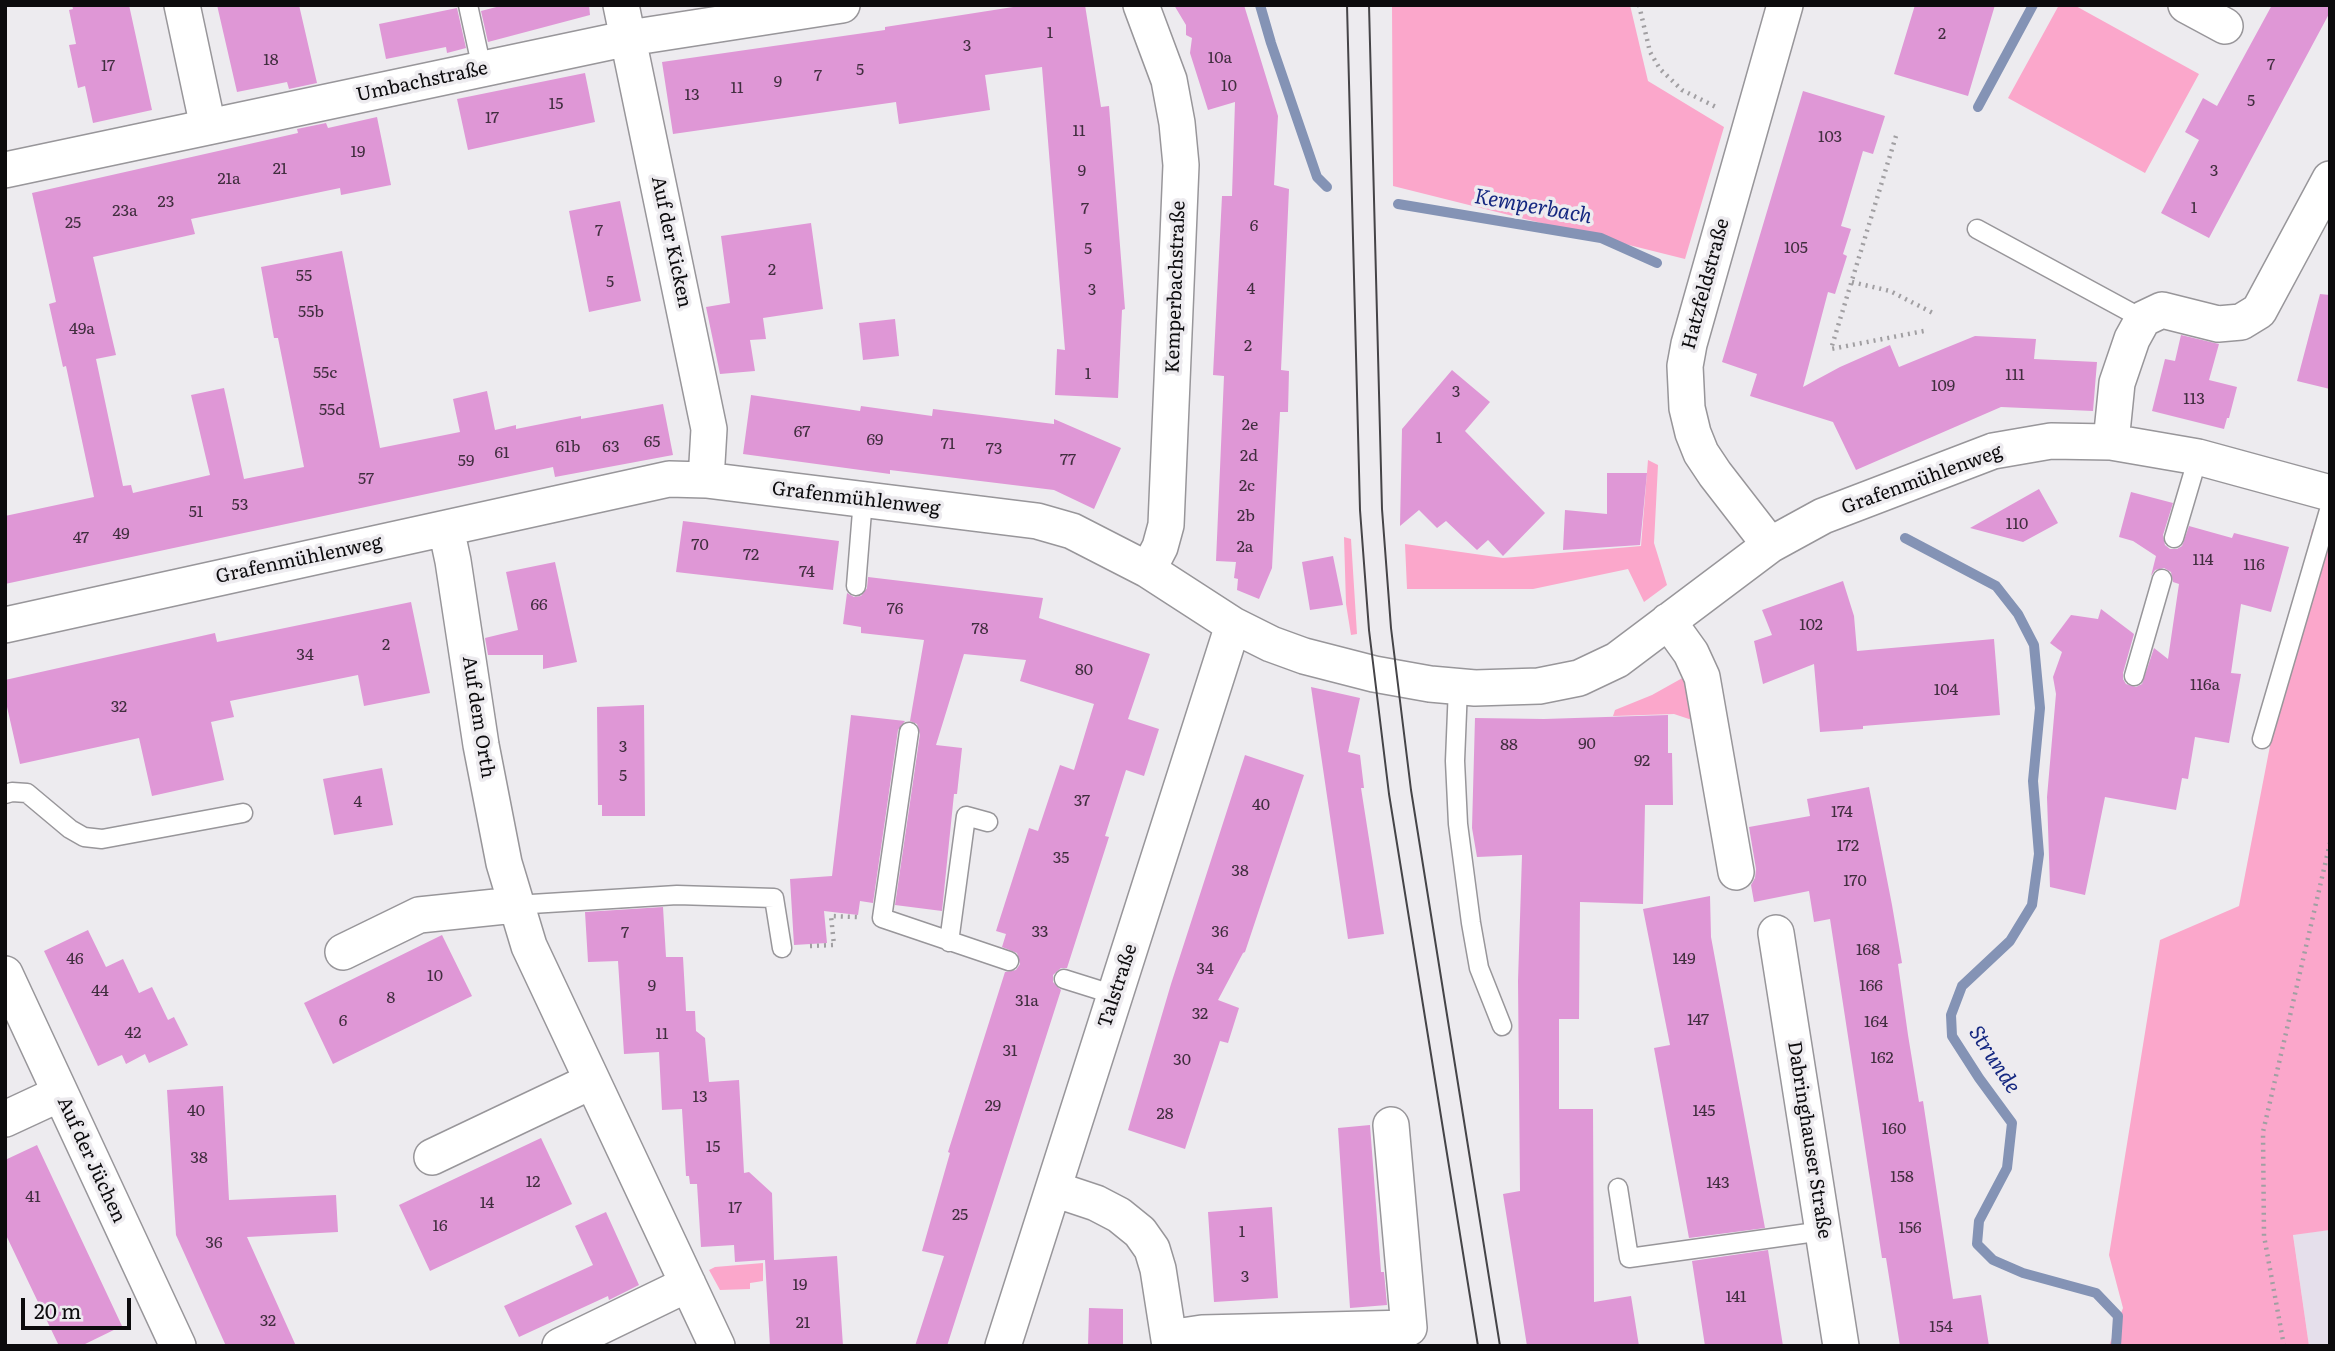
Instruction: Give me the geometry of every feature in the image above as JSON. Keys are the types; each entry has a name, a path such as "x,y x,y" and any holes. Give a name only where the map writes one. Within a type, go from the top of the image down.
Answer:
{"street":[{"path":"182,5 208,127"},
{"name":"Umbachstraße","path":"5,170 482,69 625,22 842,5"},
{"name":"Kemperbachstraße","path":"1141,5 1169,80 1181,165 1166,525 1160,547 1148,570"},
{"name":"Hatzfeldstraße","path":"1770,545 1702,453 1693,433 1684,387 1689,344 1785,5"},
{"path":"2186,5 2225,26"},
{"name":"Auf der Kicken","path":"625,22 709,429 706,480"},
{"path":"2111,442 2117,383 2132,339 2143,319 2162,310 2218,324 2241,322 2259,311 2330,178"},
{"name":"Grafenmühlenweg","path":"5,625 669,479 706,480 1037,521 1072,531 1148,570 1233,625 1271,644 1304,656 1385,676 1458,687 1539,687 1579,678 1617,660 1770,545 1823,516 1993,451 2051,441 2111,442 2197,457 2330,493"},
{"name":"Auf dem Orth","path":"446,528 481,745 504,863 528,946 717,1346"},
{"path":"1668,621 1692,653 1702,677 1736,872"},
{"name":"Talstraße","path":"1003,1346 1233,625"},
{"path":"343,952 419,915 515,905"},
{"name":"Dabringhauser Straße","path":"1776,933 1841,1346"},
{"name":"Auf der Jüchen","path":"5,974 178,1346"},
{"path":"432,1157 592,1081"},
{"path":"5,1119 59,1094"},
{"path":"1054,1189 1096,1203 1119,1215 1140,1232 1152,1249 1158,1269 1169,1342 1202,1333 1409,1328 1391,1125"},
{"path":"560,1346 688,1284"}],"lane":[{"path":"468,5 482,69"},
{"path":"1977,229 2143,319"},
{"path":"2174,538 2197,457"},
{"path":"856,586 863,499"},
{"path":"2262,739 2330,507"},
{"path":"2134,676 2162,579"},
{"path":"1458,687 1455,761 1458,824 1479,968 1502,1026"},
{"path":"909,732 882,918 1009,961"},
{"path":"5,794 27,793 70,829 84,837 102,839 243,813"},
{"path":"949,942 966,816 988,822"},
{"path":"515,905 677,895 774,898 782,948"},
{"path":"1064,979 1115,995"},
{"path":"1618,1188 1629,1258 1823,1231"}],"path":[{"path":"1639,5 1650,52 1665,76 1699,100 1751,123"},
{"path":"1896,136 1831,349 1924,331"},
{"path":"1852,282 1890,291 1933,313"},
{"path":"2284,1346 2264,1236 2263,1132 2330,843"},
{"path":"782,948 834,945 831,916 882,918"}],"shaded area":[{"path":"1392,5 1630,5 1648,81 1724,127 1685,259 1393,186"},
{"path":"2059,5 2074,5 2199,74 2145,173 2008,98"},
{"path":"1648,460 1658,465 1654,543 1667,585 1644,602 1628,569 1533,589 1407,589 1405,544 1503,558 1641,546"},
{"path":"2312,529 2330,534 2330,1230 2293,1235 2309,1346 2109,1346 2123,1308 2109,1255 2160,940 2239,906"},
{"path":"1344,537 1351,539 1357,634 1351,635 1346,604"},
{"path":"1686,676 1695,721 1674,714 1613,716 1615,710 1652,695"},
{"path":"2330,1230 2330,1346 2309,1346 2293,1234"},
{"path":"763,1263 763,1281 750,1283 750,1289 720,1290 709,1270 715,1267"}],"building":[{"path":"72,5 129,5 152,110 93,123 85,86 78,88 69,45 76,44 69,10 73,9"},
{"path":"217,5 299,5 317,83 289,89 287,82 237,92"},
{"path":"504,5 589,5 590,15 488,42 481,11"},
{"path":"1026,5 1085,5 1101,107 1109,106 1125,309 1122,310 1118,398 1055,395 1057,349 1065,350 1042,67 985,75 990,110 899,124 896,102 673,134 662,62 885,30 885,27"},
{"path":"1174,5 1244,5 1278,116 1274,185 1289,189 1281,370 1289,371 1288,412 1280,412 1272,568 1259,599 1237,590 1238,579 1234,578 1236,562 1216,561 1224,376 1213,375 1222,196 1232,196 1235,102 1208,110 1190,53 1192,38 1186,35 1186,25"},
{"path":"1915,5 1995,5 1968,96 1894,74"},
{"path":"2272,5 2330,5 2330,12 2209,238 2161,213 2199,140 2185,132 2203,98 2217,106"},
{"path":"457,8 466,48 447,53 446,47 386,59 379,24"},
{"path":"585,73 595,122 468,150 457,99"},
{"path":"1803,91 1885,116 1873,154 1863,151 1841,226 1851,229 1843,254 1847,256 1835,294 1828,292 1803,387 1890,345 1899,367 1975,336 2036,339 2034,359 2097,362 2093,411 2001,407 1856,470 1833,422 1750,396 1757,374 1722,362"},
{"path":"377,117 391,185 341,195 340,188 191,219 195,234 93,257 116,355 96,359 123,486 131,485 133,493 210,475 191,395 224,388 244,479 304,467 278,338 274,338 261,267 342,251 380,448 460,432 453,399 487,391 495,430 516,425 516,429 581,416 581,419 663,404 673,455 555,477 553,467 5,584 5,516 94,497 66,366 63,367 49,304 56,302 32,193 298,133 297,129 326,123 328,128"},
{"path":"620,201 641,301 589,312 569,211"},
{"path":"811,223 823,309 763,318 766,339 750,340 755,371 720,374 706,307 730,303 721,236"},
{"path":"2320,294 2330,295 2330,389 2297,381"},
{"path":"895,319 899,356 863,360 859,323"},
{"path":"2181,335 2219,344 2209,380 2237,387 2224,429 2152,411 2165,359 2175,361"},
{"path":"1452,370 1490,402 1465,431 1545,513 1503,556 1488,540 1477,550 1446,521 1437,528 1419,510 1400,526 1402,429"},
{"path":"751,395 860,411 861,406 932,416 933,409 1054,424 1054,419 1121,448 1094,509 1054,490 890,470 890,474 743,454"},
{"path":"1607,473 1647,473 1640,545 1563,550 1565,510 1607,514"},
{"path":"2039,489 2058,523 2023,542 1970,528"},
{"path":"2131,492 2173,503 2163,535 2165,545 2170,549 2182,546 2189,526 2232,538 2234,533 2289,547 2271,612 2241,604 2231,673 2241,674 2229,743 2195,737 2188,779 2182,778 2176,810 2105,797 2085,895 2050,887 2047,797 2056,694 2053,677 2062,652 2050,643 2071,615 2098,619 2101,609 2134,634 2123,673 2126,684 2136,687 2142,684 2154,648 2168,659 2179,584 2173,582 2171,572 2164,568 2155,570 2151,576 2156,556 2133,541 2119,537"},
{"path":"683,521 839,541 833,590 676,572"},
{"path":"1333,556 1343,605 1310,610 1302,562"},
{"path":"555,562 577,662 543,669 543,655 488,655 485,638 518,630 506,572"},
{"path":"868,577 1043,598 1039,618 1150,654 1128,719 1159,729 1144,776 1126,770 1105,836 1109,837 1067,968 1061,968 1053,975 1053,982 1061,990 947,1346 915,1346 944,1256 922,1251 950,1153 948,1152 1005,972 1016,970 1020,964 1017,953 1002,947 1006,934 996,931 1029,828 1038,831 1060,765 1074,770 1094,704 1020,681 1026,660 964,654 936,745 962,748 957,794 954,794 942,911 895,905 920,734 917,724 910,721 924,640 861,633 861,627 843,624 847,593 854,597 861,596 867,588"},
{"path":"1843,581 1854,616 1857,651 1994,639 2000,715 1820,732 1814,664 1763,684 1754,641 1772,635 1762,610"},
{"path":"411,602 430,693 364,706 358,675 230,701 234,717 211,722 224,780 152,796 139,738 20,764 5,698 5,680 215,633 217,642"},
{"path":"1311,687 1360,698 1348,752 1360,755 1364,788 1361,788 1384,934 1348,939"},
{"path":"644,705 645,816 602,816 602,805 598,805 597,707"},
{"path":"851,715 905,721 898,730 873,903 860,901 858,915 824,911 827,943 794,945 790,879 832,876"},
{"path":"1668,715 1668,753 1672,753 1673,805 1645,805 1643,904 1580,902 1579,1019 1559,1019 1559,1109 1593,1109 1594,1302 1631,1296 1639,1346 1527,1346 1503,1194 1520,1191 1518,981 1522,855 1477,857 1472,828 1475,718"},
{"path":"1245,755 1304,775 1245,952 1218,1000 1239,1008 1228,1043 1220,1041 1185,1149 1128,1130 1171,984"},
{"path":"382,768 393,825 334,835 323,779"},
{"path":"1869,787 1902,963 1898,964 1908,1035 1919,1102 1923,1101 1953,1299 1981,1295 1989,1346 1900,1346 1886,1258 1882,1258 1830,919 1814,922 1809,891 1754,902 1751,885 1756,869 1749,827 1810,816 1807,799"},
{"path":"1710,896 1711,937 1765,1228 1689,1238 1654,1048 1670,1045 1643,909"},
{"path":"663,907 666,957 683,957 686,1011 695,1011 696,1031 705,1038 709,1082 739,1080 744,1173 749,1172 772,1193 774,1260 837,1256 843,1346 770,1346 765,1260 735,1262 734,1245 701,1247 697,1184 690,1184 689,1176 686,1176 682,1109 662,1110 659,1052 624,1054 618,961 588,962 585,912"},
{"path":"88,930 106,967 123,959 139,993 152,987 168,1020 174,1017 188,1045 149,1063 145,1054 126,1064 122,1055 98,1066 44,951"},
{"path":"442,935 472,996 333,1064 304,1003"},
{"path":"223,1086 229,1200 336,1195 338,1232 247,1237 296,1346 226,1346 176,1235 167,1090"},
{"path":"1370,1125 1381,1272 1384,1272 1387,1305 1350,1308 1338,1128"},
{"path":"541,1138 572,1204 430,1271 399,1205"},
{"path":"37,1145 122,1326 81,1346 59,1346 5,1233 5,1160"},
{"path":"1272,1207 1278,1298 1214,1302 1208,1212"},
{"path":"606,1212 639,1285 609,1300 608,1296 519,1337 504,1306 593,1265 575,1226"},
{"path":"1768,1250 1783,1346 1705,1346 1692,1261"},
{"path":"1089,1308 1123,1309 1123,1346 1088,1346"}],"waterway":[{"name":"Kemperbach","path":"1260,5 1317,177 1327,187"},
{"name":"Strunde","path":"1978,107 2033,5"},
{"name":"Kemperbach","path":"1398,204 1601,238 1657,263"},
{"name":"Strunde","path":"1905,538 1996,586 2018,614 2034,645 2040,708 2033,781 2039,854 2032,905 2010,941 1962,986 1951,1015 1952,1036 2012,1123 2007,1168 1979,1221 1977,1244 1993,1260 2023,1273 2096,1293 2118,1316 2116,1346"}],"tram line":[{"path":"1347,5 1360,510 1369,630 1389,794 1478,1346"},
{"path":"1369,5 1382,509 1391,628 1411,790 1500,1346"}]}
